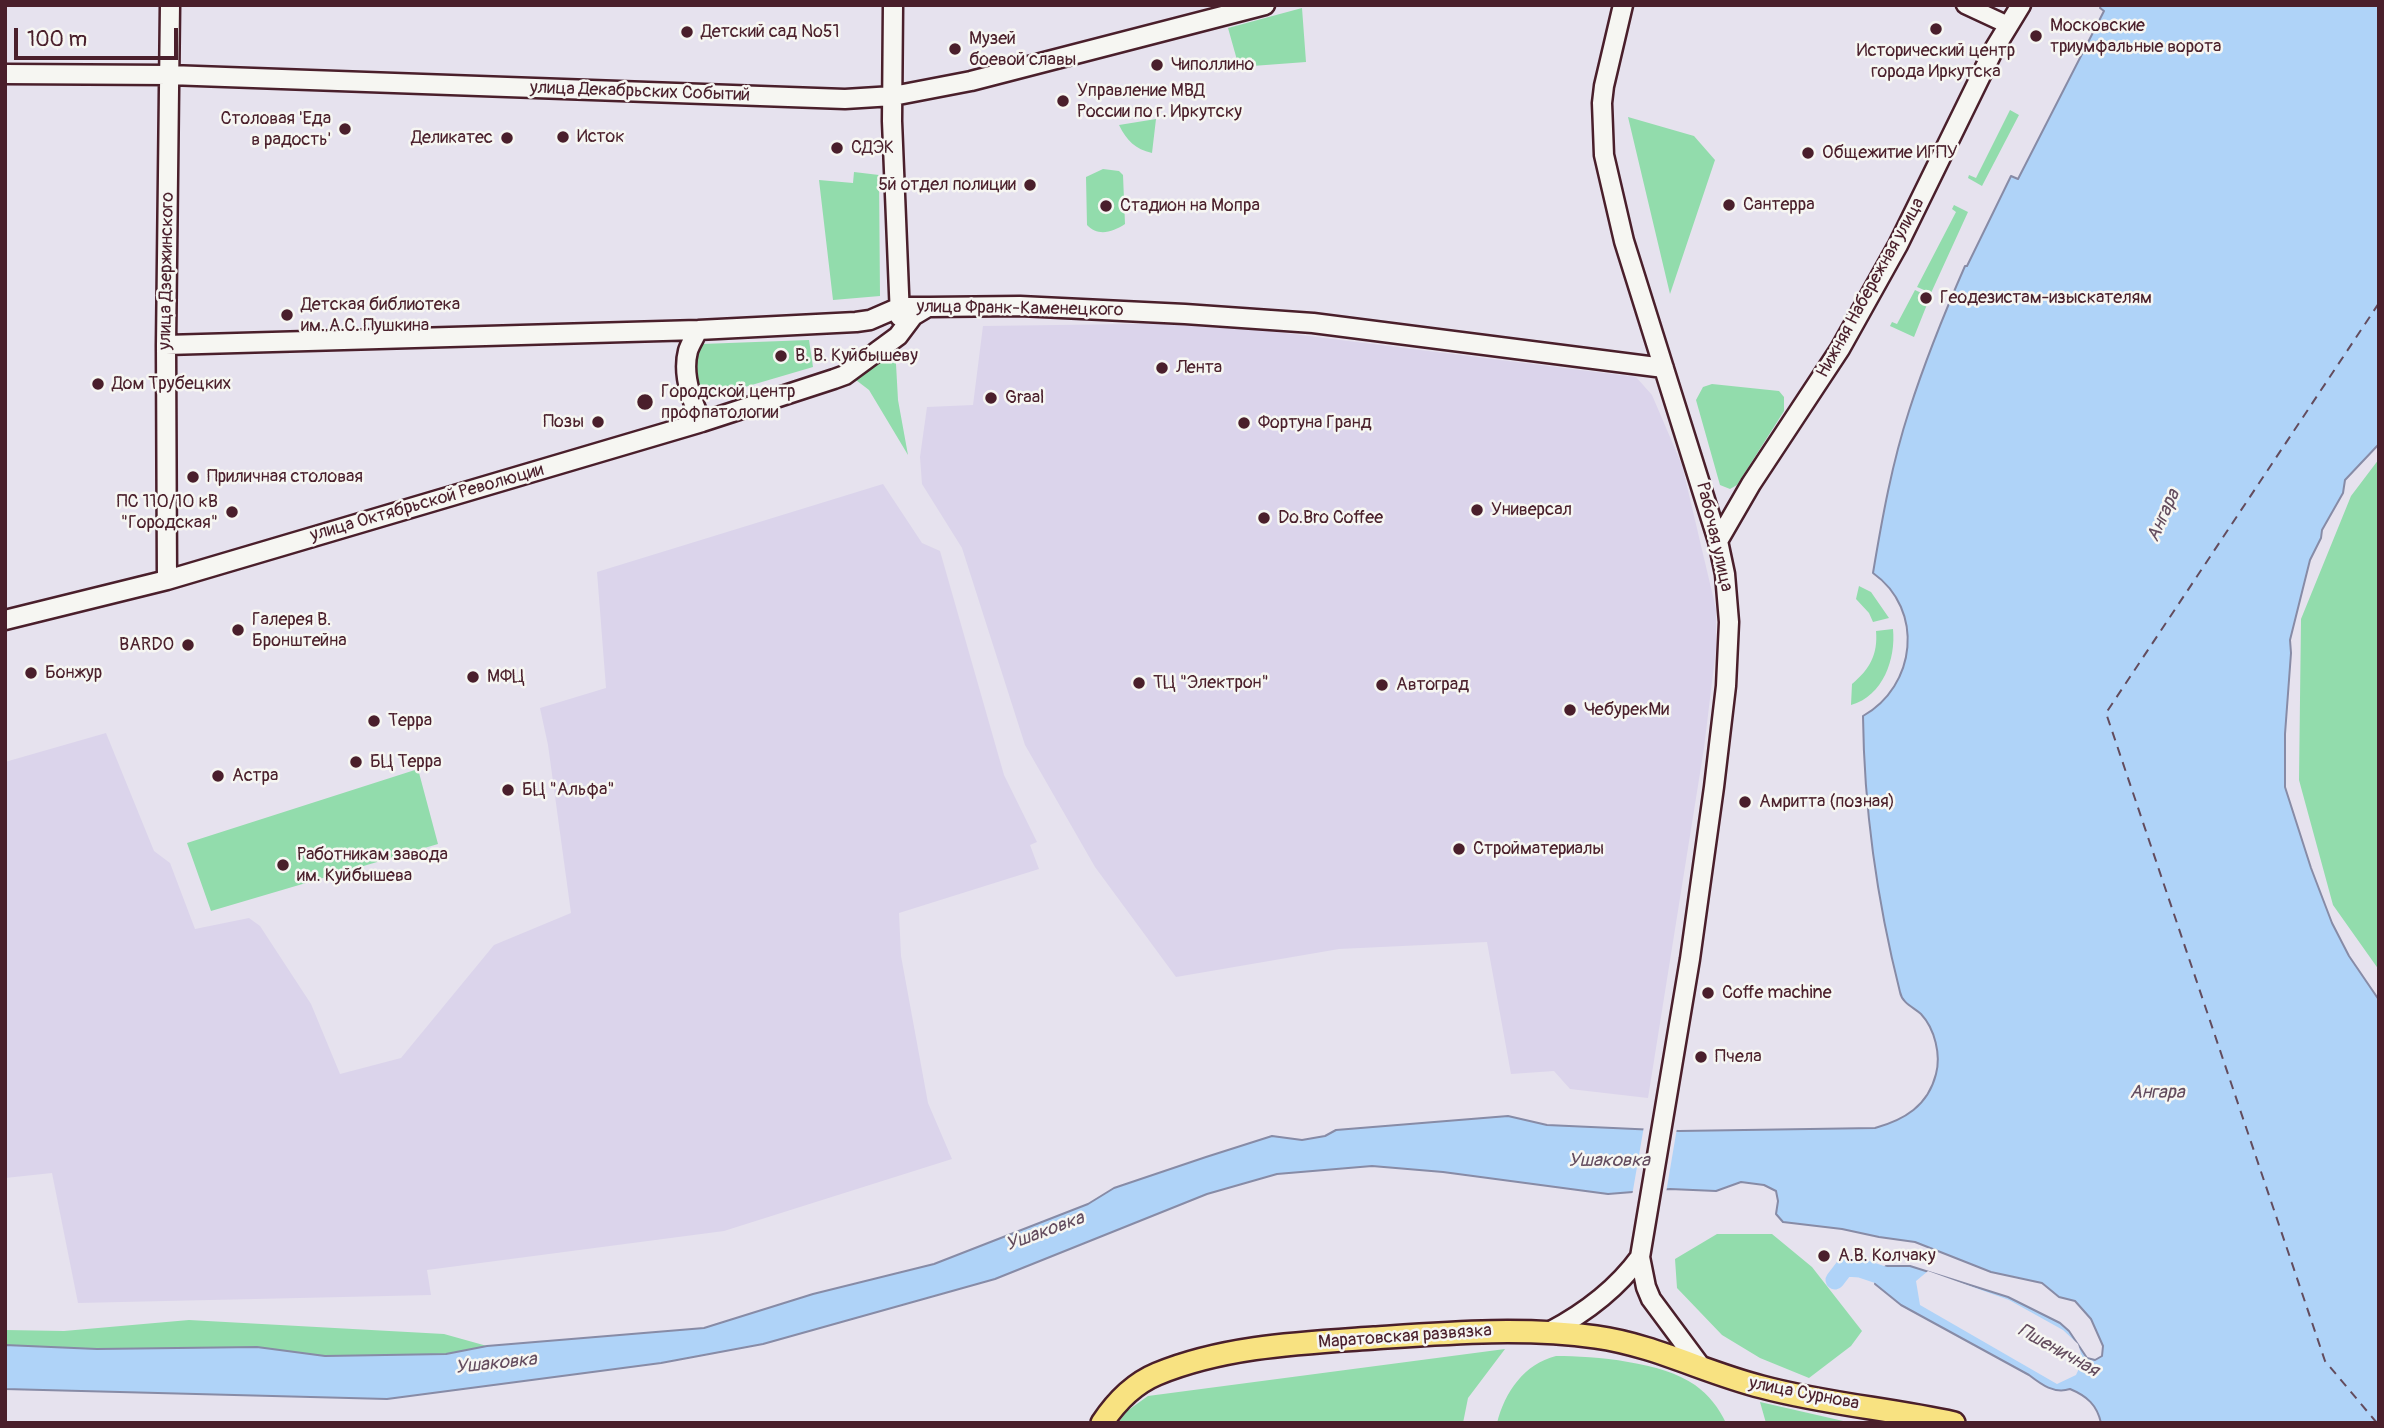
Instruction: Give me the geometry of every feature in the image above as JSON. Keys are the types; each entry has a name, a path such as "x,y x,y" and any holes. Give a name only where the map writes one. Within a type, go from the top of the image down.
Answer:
{"main road":[{"name":"улица Дзержинского","path":"167,580 166,345 170,5"},
{"path":"893,5 892,96 900,307 898,337"},
{"name":"улица Декабрьских Событий","path":"5,74 169,75 845,99 892,96 994,76 1265,5"},
{"name":"Рабочая улица","path":"1623,5 1604,86 1604,155 1619,222 1718,541 1728,600 1726,686 1690,959 1640,1256 1651,1299 1700,1365"},
{"name":"Нижняя Набережная улица","path":"1718,541 1751,484 1840,349 1898,245 1993,51 2021,5"},
{"name":"улица Франк-Каменецкого","path":"166,345 837,324 870,320 900,307 930,306 1056,308 1313,323 1664,368"},
{"name":"улица Октябрьской Революции","path":"5,621 167,580 702,422 845,375 898,337 914,316 930,306"},
{"path":"870,320 883,329 886,337 880,350"},
{"path":"698,330 688,351 687,376 702,422"},
{"path":"1549,1332 1573,1320 1603,1297 1627,1274 1640,1256"},
{"name":"Маратовская развязка","path":"1102,1423 1114,1404 1155,1375 1213,1356 1300,1343 1485,1331 1549,1332 1608,1339 1700,1365 1726,1376"},
{"name":"улица Сурнова","path":"1726,1376 1766,1388 1954,1423"}],"street":[{"path":"1965,5 2008,25"}],"shaded area":[{"path":"1205,323 1636,377 1652,395 1682,465 1716,609 1716,649 1704,748 1648,1098 1570,1089 1554,1071 1511,1074 1487,942 1339,949 1176,977 1095,867 1025,745 962,548 922,484 920,457 927,407 973,405 983,326"},
{"path":"883,484 922,543 940,551 1004,775 1037,842 1030,845 1039,869 899,913 901,956 928,1103 952,1159 724,1231 427,1270 431,1295 78,1303 52,1173 5,1178 5,762 106,733 154,851 170,863 195,929 249,918 260,926 311,1004 340,1074 401,1058 494,945 571,913 548,745 540,708 606,688 597,572"}],"green space":[{"path":"1302,8 1306,62 1239,67 1228,28"},
{"path":"2010,110 2019,115 1982,186 1968,178 1969,175 1976,178"},
{"path":"1628,117 1694,136 1715,160 1670,294"},
{"path":"1156,119 1152,153 1132,144 1119,125"},
{"name":"Стадион на Мопра","path":"1103,169 1119,171 1123,175 1125,224 1111,231 1101,232 1087,225 1086,177"},
{"path":"854,172 879,175 880,296 833,300 819,180 853,183"},
{"path":"1954,205 1968,212 1931,293 1917,287 1956,212 1952,209"},
{"path":"1915,290 1930,297 1914,337 1890,326 1892,322 1897,324"},
{"path":"809,340 813,367 704,399 700,392 694,372 702,344"},
{"path":"895,346 898,400 908,455 869,390 852,377"},
{"path":"1712,384 1779,391 1784,397 1784,411 1737,485 1730,489 1720,485 1696,400 1703,387"},
{"path":"2379,459 2379,970 2333,905 2299,780 2301,619 2351,496"},
{"path":"1859,586 1871,592 1889,618 1873,622 1869,613 1856,599"},
{"path":"1893,629 1892,652 1885,675 1871,694 1851,705 1852,684 1864,673 1872,660 1876,647 1876,631"},
{"path":"418,769 438,844 211,911 187,843"},
{"path":"1717,1234 1772,1234 1812,1267 1862,1331 1851,1346 1809,1378 1760,1358 1722,1335 1677,1288 1675,1259"},
{"path":"189,1320 444,1334 487,1346 446,1354 325,1356 257,1347 97,1349 5,1345 5,1330 64,1331"},
{"path":"1505,1349 1468,1398 1463,1423 1118,1423 1127,1411 1148,1396"},
{"path":"1556,1356 1628,1362 1681,1377 1695,1385 1713,1402 1726,1423 1497,1423 1511,1390 1525,1373 1534,1365"},
{"path":"1760,1402 1852,1423 1766,1423"}],"water":[{"name":"Ангара","path":"2101,5 2379,5 2379,444 2345,480 2343,493 2322,530 2310,560 2290,640 2285,787 2332,923 2349,956 2379,1000 2379,1423 2101,1423 2094,1406 2081,1395 2070,1389 2059,1390 2043,1385 1901,1305 1875,1284 1877,1275 1886,1266 1910,1266 2008,1297 2060,1323 2069,1331 2087,1358 2095,1360 2102,1356 2103,1346 2091,1319 2075,1301 2059,1297 2042,1283 1991,1272 1915,1242 1783,1222 1776,1214 1776,1191 1764,1185 1741,1182 1716,1191 1670,1189 1608,1194 1443,1172 1372,1166 1277,1174 1207,1194 995,1279 763,1344 661,1363 387,1399 5,1389 5,1345 97,1349 257,1347 325,1356 446,1354 487,1346 704,1328 813,1294 934,1264 1088,1204 1114,1188 1272,1136 1302,1140 1325,1136 1336,1130 1508,1116 1547,1125 1679,1131 1875,1128 1905,1116 1927,1095 1936,1074 1938,1059 1936,1042 1926,1020 1901,996 1878,889 1869,820 1863,716 1881,703 1894,686 1903,667 1907,647 1907,627 1901,607 1890,589 1873,573 1880,532 1903,431 1922,374 1965,266 2011,176 2018,179 2104,11 2100,8"}],"pier":[{"path":"1644,1126 1677,1128 1666,1193 1632,1196"},
{"path":"1928,1271 2009,1300 2063,1330 2078,1344 2083,1360 2076,1375 2057,1384 1920,1305 1916,1281"}],"waterway":[{"name":"Пшеничная","path":"1835,1280 1845,1267 1860,1268 1902,1282"}],"ferry route":[{"path":"2377,1423 2325,1361 2106,713 2379,303"}],"place":[{"name":"Исторический центр города Иркутска","path":"1936,29"},
{"name":"Детский сад №51","path":"687,32"},
{"name":"Московские триумфальные ворота","path":"2036,36"},
{"name":"Музей боевой славы","path":"955,49"},
{"name":"Чиполлино","path":"1157,65"},
{"name":"Управление МВД России по г. Иркутску","path":"1063,101"},
{"name":"Столовая 'Еда в радость'","path":"345,129"},
{"name":"Исток","path":"563,137"},
{"name":"Деликатес","path":"507,138"},
{"name":"СДЭК","path":"837,148"},
{"name":"Общежитие ИГПУ","path":"1808,153"},
{"name":"5й отдел полиции","path":"1030,185"},
{"name":"Сантерра","path":"1729,205"},
{"name":"Стадион на Мопра","path":"1106,206"},
{"name":"Геодезистам-изыскателям","path":"1926,298"},
{"name":"Детская библиотека им. А.С. Пушкина","path":"287,315"},
{"name":"В. В. Куйбышеву","path":"781,356"},
{"name":"Лента","path":"1162,368"},
{"name":"Дом Трубецких","path":"98,384"},
{"name":"Graal","path":"991,398"},
{"name":"Городской центр профпатологии","path":"645,402"},
{"name":"Позы","path":"598,422"},
{"name":"Фортуна Гранд","path":"1244,423"},
{"name":"Приличная столовая","path":"193,477"},
{"name":"Универсал","path":"1477,510"},
{"name":"ПС 110/10 кВ \"Городская\"","path":"232,512"},
{"name":"Do.Bro Coffee","path":"1264,518"},
{"name":"Галерея В. Бронштейна","path":"238,630"},
{"name":"BARDO","path":"188,645"},
{"name":"Бонжур","path":"31,673"},
{"name":"МФЦ","path":"473,677"},
{"name":"ТЦ \"Электрон\"","path":"1139,683"},
{"name":"Автоград","path":"1382,685"},
{"name":"ЧебурекМи","path":"1570,710"},
{"name":"Терра","path":"374,721"},
{"name":"БЦ Терра","path":"356,762"},
{"name":"Астра","path":"218,776"},
{"name":"БЦ \"Альфа\"","path":"508,790"},
{"name":"Амритта (позная)","path":"1745,802"},
{"name":"Стройматериалы","path":"1459,849"},
{"name":"Работникам завода им. Куйбышева","path":"283,865"},
{"name":"Coffe machine","path":"1708,993"},
{"name":"Пчела","path":"1701,1057"},
{"name":"А.В. Колчаку","path":"1824,1256"}],"water label":[{"name":"Ушаковка","path":"1609,1161"},
{"name":"Ушаковка","path":"1045,1232"},
{"name":"Ушаковка","path":"496,1364"}]}
